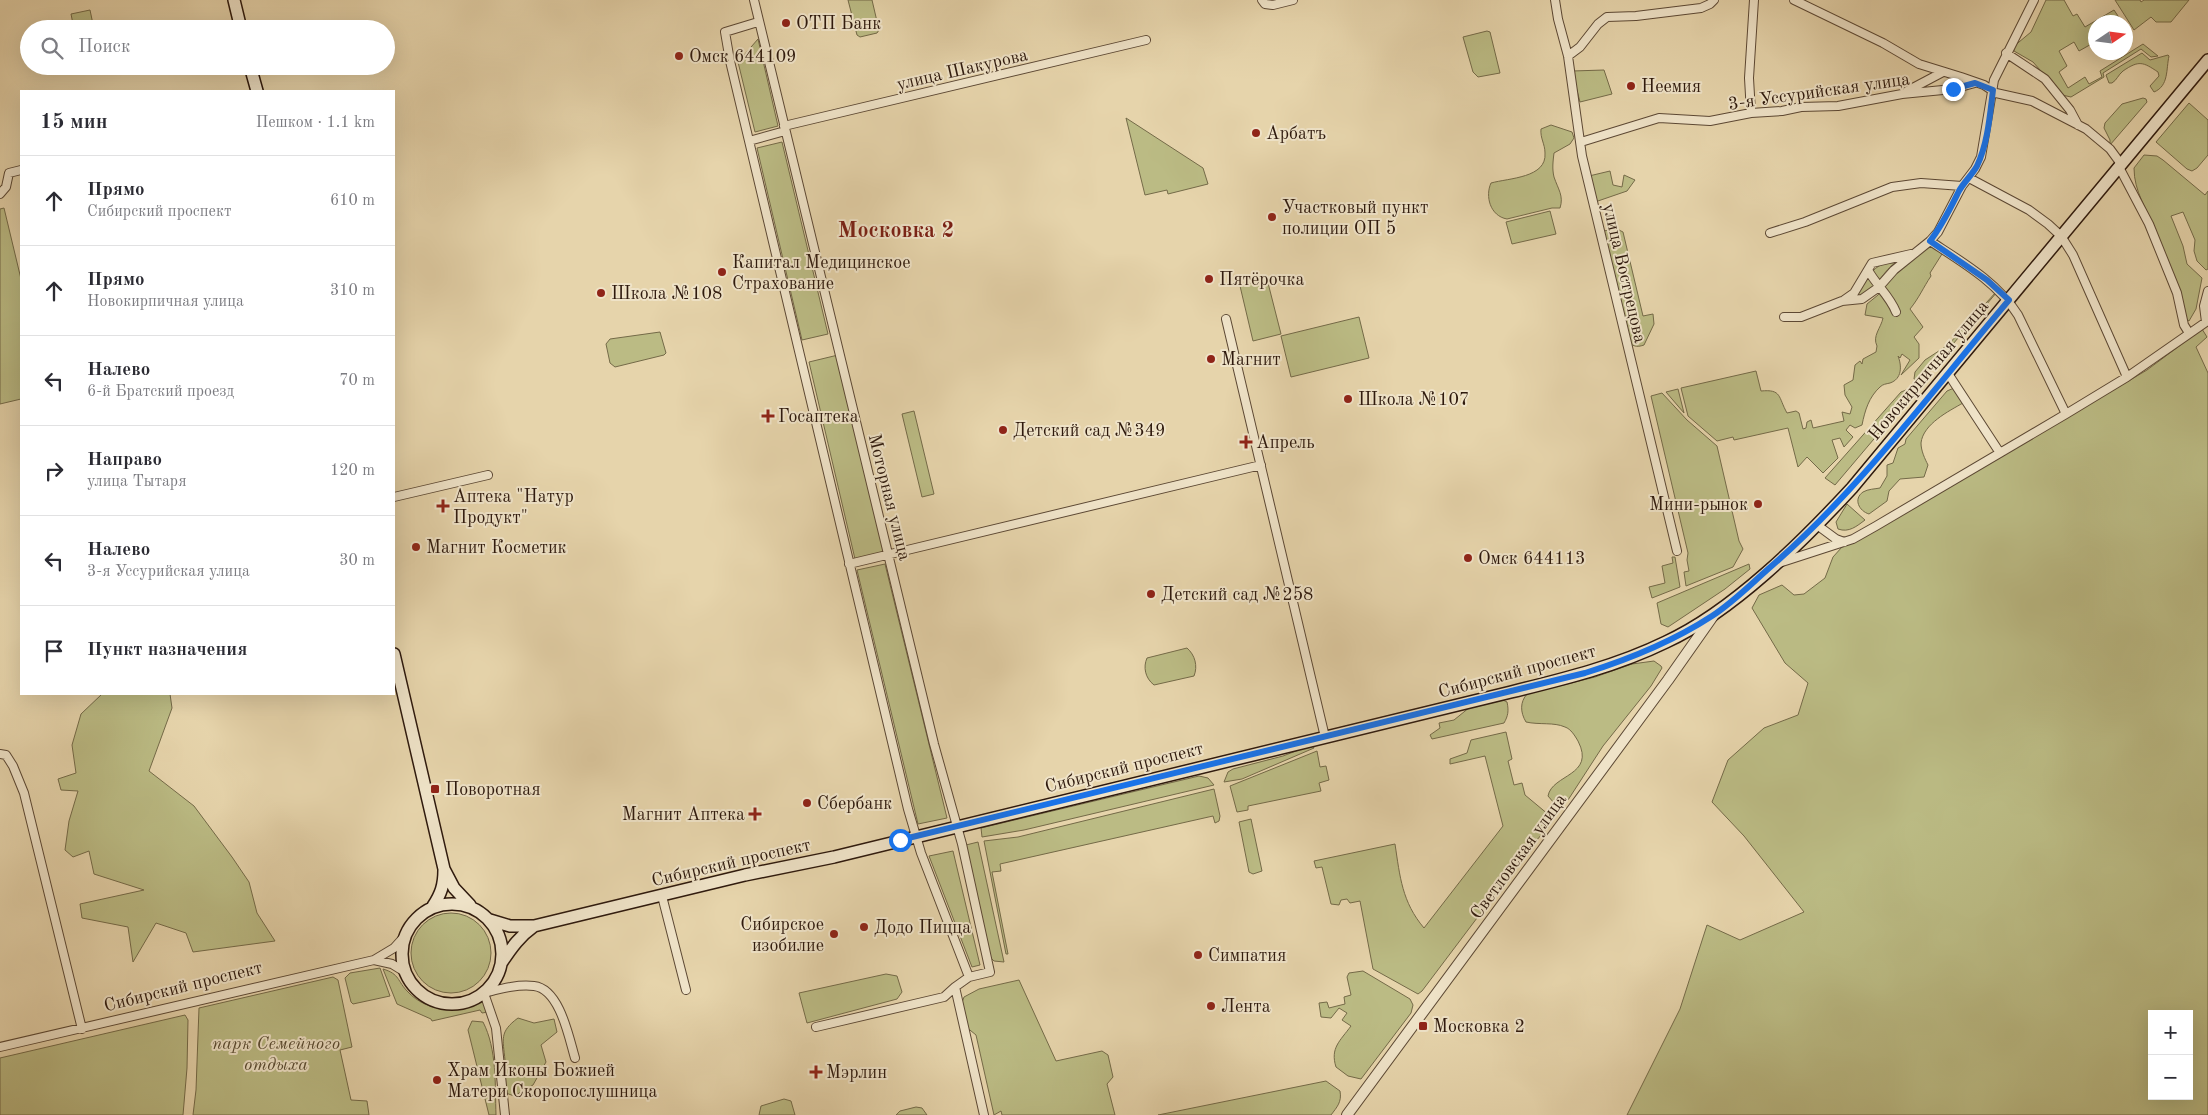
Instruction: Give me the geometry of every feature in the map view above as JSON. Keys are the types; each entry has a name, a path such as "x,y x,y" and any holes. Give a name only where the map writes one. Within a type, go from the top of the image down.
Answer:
{"main road":[{"path":"234,0 239,20"},
{"name":"Новокирпичная улица","path":"1713,616 1817,526 1860,480 1947,372 2208,60"},
{"path":"252,75 256,90"},
{"name":"Сибирский проспект","path":"534,926 916,836 1585,673 1627,660 1668,642 1713,616"},
{"path":"395,658 444,869 444,882 440,895 433,906"},
{"path":"444,869 454,888 472,907 490,920 510,926 534,926"},
{"path":"433,906 460,903 472,907"},
{"name":"Сибирский проспект","path":"403,938 418,915 433,906"},
{"path":"490,920 499,938 502,962"},
{"path":"403,938 401,953 405,972 414,987 426,998 441,1003 456,1004 471,1001 484,993 494,982 502,962 514,944 534,926"}],"street":[{"name":"Моторная улица","path":"754,0 934,744 957,826 990,972 969,977"},
{"path":"1264,2 1273,5 1293,0"},
{"name":"улица Вострецова","path":"1555,0 1568,56 1582,156 1677,551"},
{"path":"1568,56 1580,47 1598,24 1608,17 1636,16 1701,8 1714,0"},
{"path":"1751,113 1749,78 1754,0"},
{"path":"1794,0 1883,43 1919,64 1961,77 2002,94 2032,101 2096,136 2120,165 2149,224 2177,293 2184,325 2189,333"},
{"path":"1842,301 1862,299 1879,287 1894,270 1930,241 1938,232 1962,186 1981,157 1994,80 2034,0"},
{"path":"758,22 725,32 730,61 849,564 916,836 969,977 944,997 816,1027"},
{"name":"улица Шакурова","path":"749,140 785,129 1146,40"},
{"path":"2006,53 2045,79 2070,110 2078,125"},
{"path":"1902,94 1942,72"},
{"name":"3-я Уссурийская улица","path":"1580,142 1659,118 1710,121 1751,113 1838,106 1902,94 1953,89 1975,83"},
{"path":"0,194 6,187 9,173 20,170"},
{"path":"1969,178 2029,210 2061,236 2073,255 2126,377"},
{"path":"1770,233 1805,222 1892,187 1921,183 1962,186"},
{"path":"1930,241 1987,280 2009,300 2018,314 2066,414"},
{"path":"1784,317 1801,317 1842,301 1854,293 1868,270 1877,260 1902,257 1918,251"},
{"path":"1868,270 1890,300 1896,312"},
{"path":"1773,565 1853,539 2126,377 2206,322 2204,306 2208,291"},
{"path":"1226,319 1326,737"},
{"path":"1947,372 2000,453"},
{"path":"849,564 1261,465"},
{"path":"395,497 488,475"},
{"path":"1817,526 1844,542"},
{"name":"Светловская улица","path":"1347,1115 1668,680 1713,616"},
{"path":"0,754 6,755 10,760 24,792 82,1029"},
{"path":"662,896 686,990"},
{"name":"Сибирский проспект","path":"0,1047 374,960 394,948 403,938"},
{"path":"374,960 392,964 405,972"},
{"path":"505,1115 496,1028 484,993 509,987 535,986 544,989 552,997 560,1010 575,1058"},
{"path":"955,987 984,1115"}],"green space":[{"path":"848,0 872,0 879,30 877,33 860,37 857,35"},
{"path":"2046,0 2064,0 2073,16 2077,14 2085,27 2088,25 2088,46 2079,51 2074,42 2059,51 2067,66 2059,72 2068,88 2085,77 2089,84 2102,77 2100,71 2118,60 2124,60 2103,73 2104,77 2071,97 2062,95 2033,62 2014,51 2013,47 2031,32"},
{"path":"2115,0 2140,0 2141,2 2144,0 2189,0 2171,22 2156,22 2151,17 2134,30 2133,15 2124,15"},
{"path":"90,10 92,20 72,20 71,14"},
{"path":"2114,10 2117,15 2105,15"},
{"path":"1487,31 1490,32 1500,73 1478,77 1473,72 1463,37"},
{"path":"758,39 778,126 755,132 738,62"},
{"path":"2143,44 2158,56 2151,57 2141,49 2133,54 2133,50"},
{"path":"2142,53 2150,60 2169,56 2165,81 2159,89 2154,92 2150,86 2159,76 2158,72 2145,64 2128,67 2114,82 2109,83 2106,75"},
{"path":"1604,70 1612,94 1580,102 1572,71"},
{"path":"2143,98 2147,102 2110,145 2110,140 2104,128 2105,123 2122,104"},
{"path":"2189,103 2208,120 2208,155 2192,171 2187,169 2156,142"},
{"path":"1126,118 1203,168 1208,184 1168,194 1167,190 1145,195"},
{"path":"1551,125 1572,132 1574,138 1570,144 1554,153 1553,171 1561,196 1560,208 1552,208 1507,219 1501,217 1496,214 1490,205 1489,188 1491,183 1526,176 1540,168 1544,161 1545,153 1541,129"},
{"path":"782,142 828,334 802,340 757,148"},
{"path":"2144,155 2157,156 2205,195 2208,191 2208,269 2206,270 2197,261 2194,251 2195,240 2183,212 2171,216 2183,246 2187,264 2202,278 2196,309 2189,321 2186,319 2164,252 2136,185 2134,168"},
{"path":"1610,171 1613,185 1622,187 1624,175 1635,180 1627,191 1595,202 1589,176"},
{"path":"4,208 20,275 20,399 0,404 0,209"},
{"path":"1550,211 1556,234 1512,244 1506,222"},
{"path":"1617,229 1623,232 1643,316 1653,314 1654,324 1644,345 1640,346 1629,343 1603,231"},
{"path":"1930,245 1942,254 1930,273 1931,276 1910,309 1923,327 1914,337 1919,344 1919,358 1901,375 1910,360 1902,354 1900,358 1898,356 1900,364 1899,375 1894,381 1881,386 1870,399 1862,425 1855,428 1850,425 1846,430 1853,437 1844,447 1840,438 1832,440 1838,458 1823,473 1807,457 1798,467 1788,428 1734,440 1733,437 1717,441 1688,416 1681,388 1756,371 1761,391 1773,391 1776,393 1787,413 1796,411 1799,413 1803,429 1806,428 1807,422 1811,420 1813,428 1844,421 1842,412 1850,414 1852,407 1845,395 1844,385 1853,380 1855,365 1860,361 1862,364 1863,359 1876,352 1876,335 1883,318 1865,315 1867,304 1878,295 1890,279"},
{"path":"1895,263 1872,288 1854,297 1872,272 1880,265"},
{"path":"1267,279 1281,334 1253,341 1240,286"},
{"path":"1996,292 1920,383 1914,379 1915,372 1925,360 1948,345"},
{"path":"1359,317 1369,358 1291,377 1281,336"},
{"path":"2202,329 2207,337 2196,347 2208,373 2208,1115 1627,1115 1680,1009 1707,925 1740,940 1804,912 1744,836 1712,802 1728,760 1764,728 1798,715 1808,683 1785,663 1752,608 1759,595 1782,585 1794,595 1804,594 1825,578 1833,557 1842,547 1864,537 2147,370"},
{"path":"660,332 666,353 664,355 615,367 610,363 606,344 610,339"},
{"path":"838,355 884,552 855,559 809,362"},
{"path":"1954,388 1963,403 1931,424 1923,436 1921,443 1923,455 1928,465 1924,477 1900,479 1889,491 1887,501 1869,514 1862,510 1858,504 1860,495 1867,490 1880,488 1887,476 1887,465 1893,463 1898,448 1905,444 1906,439 1947,391"},
{"path":"1678,389 1684,413 1666,392"},
{"path":"1906,390 1912,394 1835,485 1825,478 1901,392"},
{"path":"1662,393 1687,420 1717,446 1739,541 1743,549 1733,567 1686,586 1684,572 1689,571 1688,553 1651,396"},
{"path":"914,411 934,494 922,497 902,414"},
{"path":"1847,504 1865,520 1856,527 1846,530 1838,529 1836,522"},
{"path":"1672,557 1675,557 1680,587 1652,598 1649,587 1665,583 1662,566 1673,563"},
{"path":"885,564 947,818 918,824 857,570"},
{"path":"1749,564 1750,569 1725,589 1668,627 1661,624 1657,603"},
{"path":"1187,648 1195,661 1194,676 1154,685 1146,672 1147,658"},
{"path":"1654,661 1662,668 1651,686 1603,746 1568,800 1558,804 1554,803 1548,796 1551,789 1577,768 1581,761 1582,753 1577,739 1567,728 1561,725 1526,722 1522,707 1523,700 1527,694 1595,677 1632,664"},
{"path":"101,695 170,695 172,708 149,771 194,806 232,857 249,882 257,913 275,941 193,952 186,933 156,923 133,962 128,927 82,918 80,904 144,890 94,874 89,851 73,857 65,850 69,821 78,791 61,790 58,779 76,773 72,745 81,714"},
{"path":"1503,700 1507,702 1508,708 1504,723 1432,739 1430,735 1440,728 1439,723 1454,720 1470,707"},
{"path":"1506,732 1512,759 1508,761 1514,785 1522,783 1525,795 1549,815 1549,826 1529,849 1418,994 1373,969 1360,901 1350,903 1347,899 1341,900 1339,905 1331,904 1322,867 1316,868 1314,861 1395,844 1406,899 1424,928 1503,826 1485,756 1450,764 1450,759 1467,753 1471,740"},
{"path":"1309,746 1314,748 1242,779 1224,782 1228,772 1233,769 1283,756"},
{"path":"1317,751 1320,767 1326,766 1329,780 1319,783 1321,791 1248,806 1248,810 1237,812 1230,786"},
{"path":"1199,776 1208,778 1214,785 1024,830 982,837 981,828"},
{"path":"1214,789 1220,816 1219,821 1215,823 1213,816 1000,864 1001,871 992,872 1008,954 1006,954 984,841 1018,837"},
{"path":"1251,819 1262,871 1253,874 1249,872 1239,822"},
{"path":"978,842 1004,962 994,961 990,957 966,845"},
{"path":"953,851 980,965 972,967 929,856"},
{"path":"451,913 466,916 479,925 488,938 491,953 488,968 479,981 466,990 451,993 436,990 423,981 414,968 411,953 414,938 423,925 436,916"},
{"path":"380,968 390,996 353,1004 345,978 350,973"},
{"path":"383,969 393,973 408,992 424,1004 443,1009 453,1009 482,1000 488,1012 482,1013 480,1010 432,1021 397,1004"},
{"path":"1363,971 1410,999 1413,1005 1411,1013 1361,1079 1348,1076 1336,1067 1334,1060 1337,1045 1351,1026 1342,1020 1347,1013 1339,1008 1331,1018 1321,1017 1319,1003 1327,1002 1329,1008 1345,1004 1344,997 1351,995 1347,977 1349,973"},
{"path":"886,974 897,976 902,992 897,999 807,1023 799,993"},
{"name":"парк Семейного отдыха","path":"333,977 338,980 352,1047 340,1050 351,1100 367,1101 369,1115 193,1115 196,1090 199,1008"},
{"path":"1019,980 1056,1061 1102,1051 1108,1055 1113,1077 1107,1084 1115,1115 1002,1115 1001,1111 994,1115 976,1035 965,1026 960,1008 964,997 979,989"},
{"path":"185,1015 188,1020 187,1068 183,1115 0,1115 0,1058"},
{"path":"518,1018 534,1023 554,1019 557,1032 541,1045 546,1062 533,1085 514,1096 506,1093 503,1041 505,1032"},
{"path":"472,1021 483,1022 491,1044 496,1115 489,1115 468,1030"},
{"path":"1326,1081 1340,1091 1340,1101 1331,1115 1158,1115"},
{"path":"784,1099 791,1101 795,1115 759,1115 761,1106"},
{"path":"916,1107 922,1108 927,1115 896,1115 900,1111"}],"place":[{"name":"ОТП Банк","path":"786,23"},
{"name":"Омск 644109","path":"679,56"},
{"name":"Неемия","path":"1631,86"},
{"name":"Арбатъ","path":"1256,133"},
{"name":"Участковый пункт полиции ОП 5","path":"1272,217"},
{"name":"Капитал Медицинское Страхование","path":"722,272"},
{"name":"Пятёрочка","path":"1209,279"},
{"name":"Школа №108","path":"601,293"},
{"name":"Магнит","path":"1211,359"},
{"name":"Школа №107","path":"1348,399"},
{"name":"Госаптека","path":"768,416"},
{"name":"Детский сад №349","path":"1003,430"},
{"name":"Апрель","path":"1246,442"},
{"name":"Мини-рынок","path":"1758,504"},
{"name":"Аптека \"Натур Продукт\"","path":"443,506"},
{"name":"Магнит Косметик","path":"416,547"},
{"name":"Омск 644113","path":"1468,558"},
{"name":"Детский сад №258","path":"1151,594"},
{"name":"Поворотная","path":"435,789"},
{"name":"Сбербанк","path":"807,803"},
{"name":"Магнит Аптека","path":"755,814"},
{"name":"Додо Пицца","path":"864,927"},
{"name":"Сибирское изобилие","path":"834,934"},
{"name":"Симпатия","path":"1198,955"},
{"name":"Лента","path":"1211,1006"},
{"name":"Московка 2","path":"1423,1026"},
{"name":"Мэрлин","path":"816,1072"},
{"name":"Храм Иконы Божией Матери Скоропослушница","path":"437,1080"}],"district":[{"name":"Московка 2","path":"896,229"}],"route":[{"path":"900,840 1585,673 1627,660 1668,642 1713,616 1821,522 1860,480 1942,378 2009,300 1987,280 1930,241 1938,232 1962,186 1975,169 1981,157 1993,90 1975,83 1953,89"}]}
